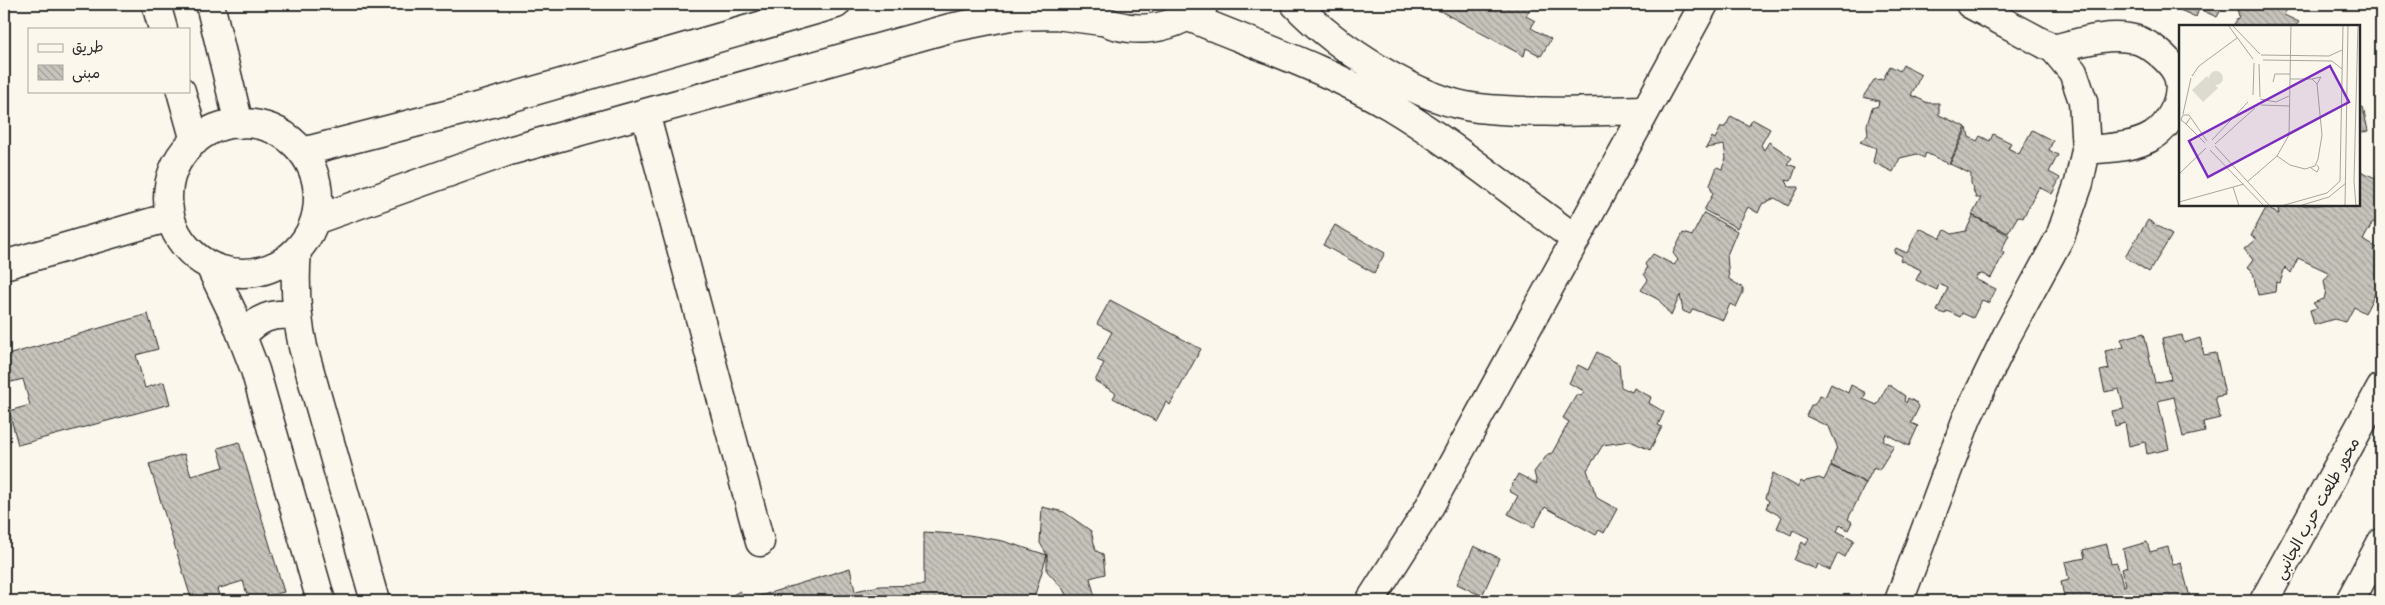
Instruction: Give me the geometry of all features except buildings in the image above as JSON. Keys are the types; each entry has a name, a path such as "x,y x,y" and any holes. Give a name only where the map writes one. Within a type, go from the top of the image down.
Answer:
{"street":[{"path":"156,4 163,28"},
{"path":"210,4 239,124"},
{"path":"302,152 492,103 836,4"},
{"path":"1076,4 1101,21"},
{"path":"1295,4 1307,16 1361,58 1420,91 1476,108 1541,112 1646,110"},
{"path":"1370,601 1426,513 1704,4"},
{"path":"1899,601 1967,418 2007,335 2060,237 2079,183 2086,150 2083,101 2073,72 2054,49 1970,4"},
{"path":"315,220 509,151 950,28 1010,16 1056,16 1101,21 1123,28 1145,30 1168,26 1198,10 1390,106 1455,150 1576,239"},
{"path":"2054,49 2085,40 2119,38 2139,41 2164,55 2179,80 2178,103 2165,125 2152,136 2134,144 2086,150"},
{"path":"181,92 195,141"},
{"path":"646,113 760,542"},
{"path":"239,124 260,126 280,133 302,152 311,167 316,184 318,202 315,220 308,236 297,251 282,262 266,270 248,273 229,272 210,266 192,254 179,237 170,217 168,193 172,175 179,159 195,141 216,128 239,124"},
{"path":"4,265 170,217"},
{"path":"297,251 294,284 296,316 302,348 375,601"},
{"path":"210,266 242,336 255,370 321,601"},
{"path":"242,336 252,325 265,316 281,314 296,316"},
{"name":"محور طلعت حرب الجانبى","path":"2264,601 2381,388"},
{"path":"2350,601 2381,543"}]}
